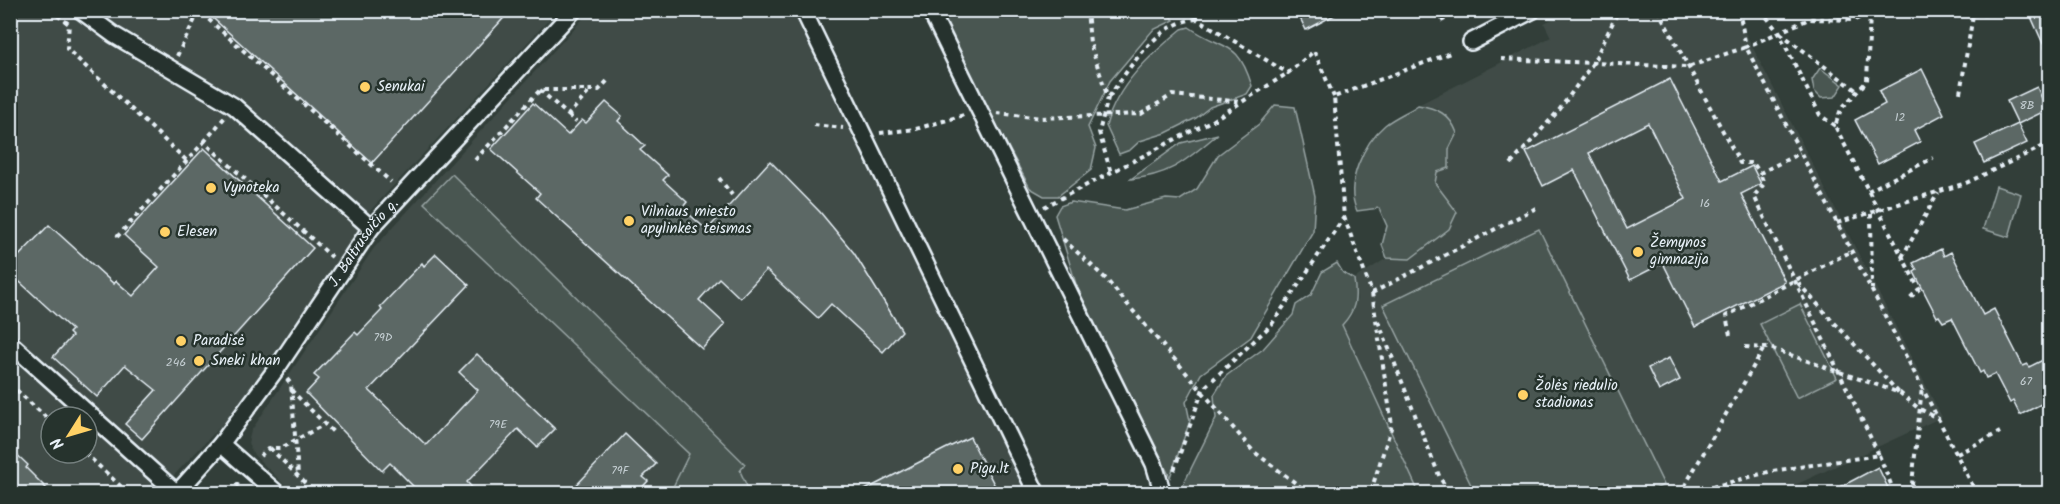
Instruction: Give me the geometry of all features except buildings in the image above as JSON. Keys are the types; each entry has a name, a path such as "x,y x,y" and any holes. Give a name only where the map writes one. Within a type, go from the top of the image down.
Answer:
{"street":[{"path":"80,10 114,35 234,106 371,228"},
{"name":"J. Baltrušaičio g.","path":"176,493 220,444 277,368 371,228 573,10"},
{"path":"803,10 1037,494"},
{"path":"930,10 1154,464 1163,494"},
{"path":"1472,42 1533,10"},
{"path":"10,343 176,493"},
{"path":"220,444 278,494"}],"path":[{"path":"50,10 69,24 67,49 187,161"},
{"path":"1087,10 1090,43 1108,98"},
{"path":"1190,10 1197,19 1288,73"},
{"path":"1441,21 1463,10"},
{"path":"1511,164 1560,109 1593,63 1619,10"},
{"path":"1658,10 1740,163 1753,163 1760,172 1764,184 1754,196 1841,373 1879,455 1894,494"},
{"path":"1739,10 1746,47 1977,494"},
{"path":"1761,10 1779,33 1820,115 1835,126 1880,212 1919,290 1909,299"},
{"path":"1949,10 1972,15 1998,14"},
{"path":"171,68 199,11 368,164 404,192"},
{"path":"1501,59 1688,67 1746,47 1809,19 1855,20 1872,12 1867,81 1840,109 1835,126"},
{"path":"1960,93 1972,15"},
{"path":"1111,173 1099,132 1108,98 1144,49 1183,20 1197,19"},
{"path":"1779,33 1857,91"},
{"path":"1031,214 1213,120 1288,73 1314,51 1334,97 1344,217 1372,293 1392,425 1370,494"},
{"path":"1334,97 1453,51"},
{"path":"475,160 540,90 599,90 609,79"},
{"path":"540,90 576,122"},
{"path":"568,115 590,90"},
{"path":"814,125 879,133 916,129 979,111 1041,118 1141,114 1172,94 1242,102"},
{"path":"117,237 234,106"},
{"path":"204,142 319,248 344,266"},
{"path":"1837,223 1880,212 1966,183 2049,143"},
{"path":"1760,172 1800,153"},
{"path":"1868,191 1934,158"},
{"path":"719,178 732,195"},
{"path":"1902,257 1938,192"},
{"path":"1372,293 1536,208"},
{"path":"1871,214 1872,290"},
{"path":"1172,473 1203,390 1272,324 1344,217"},
{"path":"1058,236 1105,278 1253,451 1311,494"},
{"path":"1730,335 1726,316 1852,251"},
{"path":"1796,280 1900,393 1918,408 1939,419"},
{"path":"1376,315 1440,478 1451,494"},
{"path":"1745,347 1764,348 1900,393"},
{"path":"1680,494 1764,348"},
{"path":"277,368 291,384 298,475"},
{"path":"10,384 39,411"},
{"path":"1911,494 1918,408 1922,387"},
{"path":"291,390 335,434"},
{"path":"258,459 269,448 281,448 325,424"},
{"path":"1957,454 2000,432"},
{"path":"269,448 316,494"},
{"path":"1686,494 1772,471 1879,455"},
{"path":"98,465 129,494"},
{"path":"232,494 238,483"}],"shaded area":[{"path":"1164,10 1174,20 1153,30 1110,81 1088,127 1096,148 1091,170 1058,196 1044,196 1030,188 936,11"},
{"path":"10,11 557,11 370,211 345,253 264,372 223,424 156,494 11,493"},
{"path":"590,11 811,11 1049,493 293,493 254,455 248,443 251,431 374,248"},
{"name":"Žemynos gimnazija","path":"1569,11 1734,11 1942,417 1778,493 1419,493 1342,325 1351,316 1357,299 1354,279 1387,258 1410,259 1426,246 1437,172 1449,168 1449,149 1456,133 1453,123 1437,108 1418,105 1551,37 1544,23"},
{"path":"1189,27 1235,53 1241,60 1252,86 1247,94 1210,107 1196,118 1166,133 1140,141 1130,150 1119,154 1106,126 1118,97 1136,72 1158,49 1182,29"},
{"path":"1820,68 1843,85 1835,97 1821,98 1814,91 1812,80"},
{"path":"1275,105 1295,107 1315,196 1313,231 1251,337 1201,374 1186,402 1190,421 1170,477 1079,294 1055,215 1060,206 1071,202 1125,210 1166,199 1180,200 1197,189 1218,155 1259,124"},
{"path":"1418,105 1442,113 1451,121 1457,133 1449,149 1449,168 1437,172 1435,183 1457,212 1449,229 1410,259 1387,258 1382,245 1387,226 1379,208 1357,211 1353,189 1355,177 1363,153 1377,133 1389,122"},
{"path":"1218,134 1169,170 1131,179 1181,143"},
{"path":"452,174 745,464 740,471 750,493 670,493 689,454 424,203"},
{"path":"1996,186 2021,194 2009,237 1983,229"},
{"name":"Žolės riedulio stadionas","path":"1539,229 1664,485 1646,493 1475,493 1383,305"},
{"path":"1337,263 1343,273 1354,279 1355,286 1353,309 1342,325 1419,493 1179,493 1216,418 1214,395 1226,376 1263,349 1293,315 1296,305 1311,295 1322,272"},
{"path":"1800,304 1837,378 1797,398 1760,324"}],"place":[{"name":"Senukai","path":"365,87"},
{"name":"Vynoteka","path":"211,188"},
{"name":"Vilniaus miesto apylinkės teismas","path":"629,221"},
{"name":"Elesen","path":"165,232"},
{"name":"Žemynos gimnazija","path":"1638,252"},
{"name":"Paradisė","path":"181,341"},
{"name":"Sneki khan","path":"199,361"},
{"name":"Žolės riedulio stadionas","path":"1523,395"},
{"name":"Pigu.lt","path":"958,469"}]}
